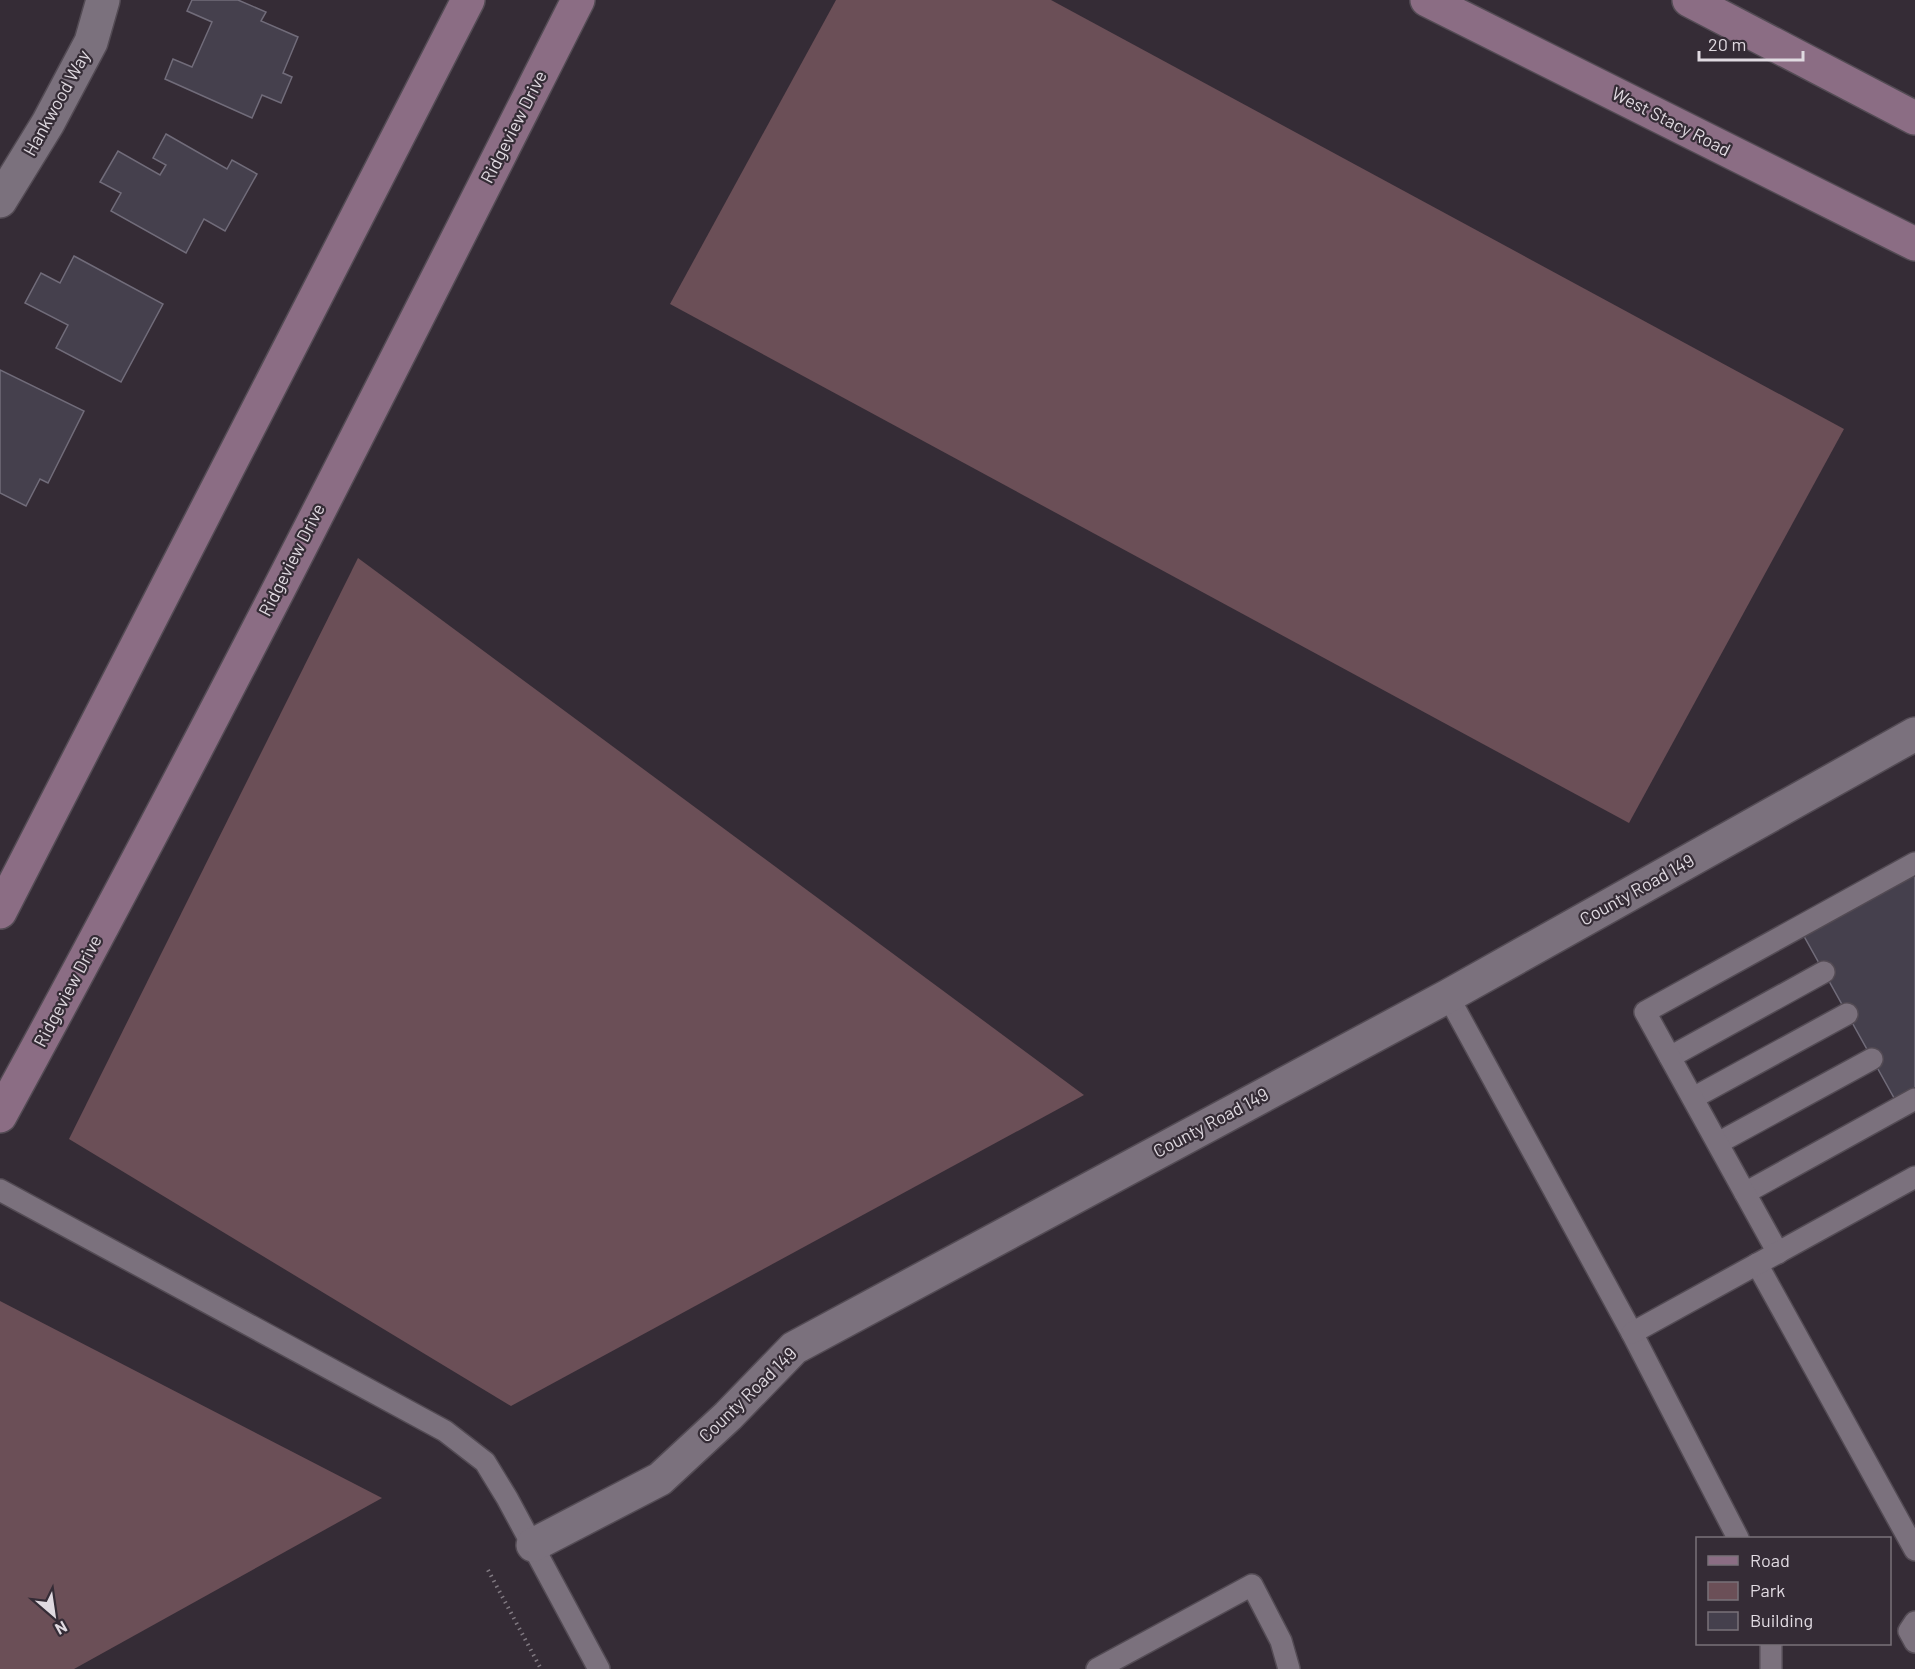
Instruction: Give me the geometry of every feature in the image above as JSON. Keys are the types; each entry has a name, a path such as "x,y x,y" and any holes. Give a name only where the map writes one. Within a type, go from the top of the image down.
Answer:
{"main road":[{"path":"0,912 468,0"},
{"name":"Ridgeview Drive","path":"0,1116 83,965 578,0"},
{"name":"West Stacy Road","path":"1427,0 1915,244"},
{"path":"1689,0 1915,118"}],"street":[{"name":"Hankwood Way","path":"0,201 48,123 92,42 103,0"},
{"name":"County Road 149","path":"533,1545 660,1479 728,1416 794,1347 1448,996 1915,734"}],"lane":[{"path":"1778,1252 1645,1012 1915,863"},
{"path":"1670,1057 1824,972"},
{"path":"1448,996 1632,1333 1737,1537"},
{"path":"1693,1098 1847,1014"},
{"path":"1718,1143 1872,1059"},
{"path":"1745,1193 1915,1099"},
{"path":"1632,1333 1915,1177"},
{"path":"0,1190 445,1431 485,1462 533,1545 599,1669"},
{"path":"1757,1264 1915,1550"},
{"path":"1097,1669 1252,1585 1281,1641 1289,1669"},
{"path":"1915,1622 1909,1631 1915,1642"},
{"path":"1771,1645 1771,1669"}],"path":[{"path":"488,1570 541,1669"}],"green space":[{"path":"836,0 1051,0 1844,429 1629,823 670,304"},
{"path":"358,558 1084,1095 511,1406 69,1139"},
{"path":"0,1301 382,1498 74,1669 0,1669"}],"building":[{"path":"192,0 238,0 266,12 261,21 298,37 283,73 292,77 281,103 262,95 252,118 165,79 173,59 192,67 212,22 187,11"},
{"path":"166,134 227,169 232,160 257,174 225,231 204,219 186,253 111,211 121,193 100,182 118,151 160,175 166,165 153,158"},
{"path":"74,256 163,304 121,382 56,348 68,325 25,303 41,273 60,283"},
{"path":"0,370 84,411 48,483 40,479 26,506 0,493"},
{"path":"1915,866 1915,1095 1898,1105 1800,929"}]}
